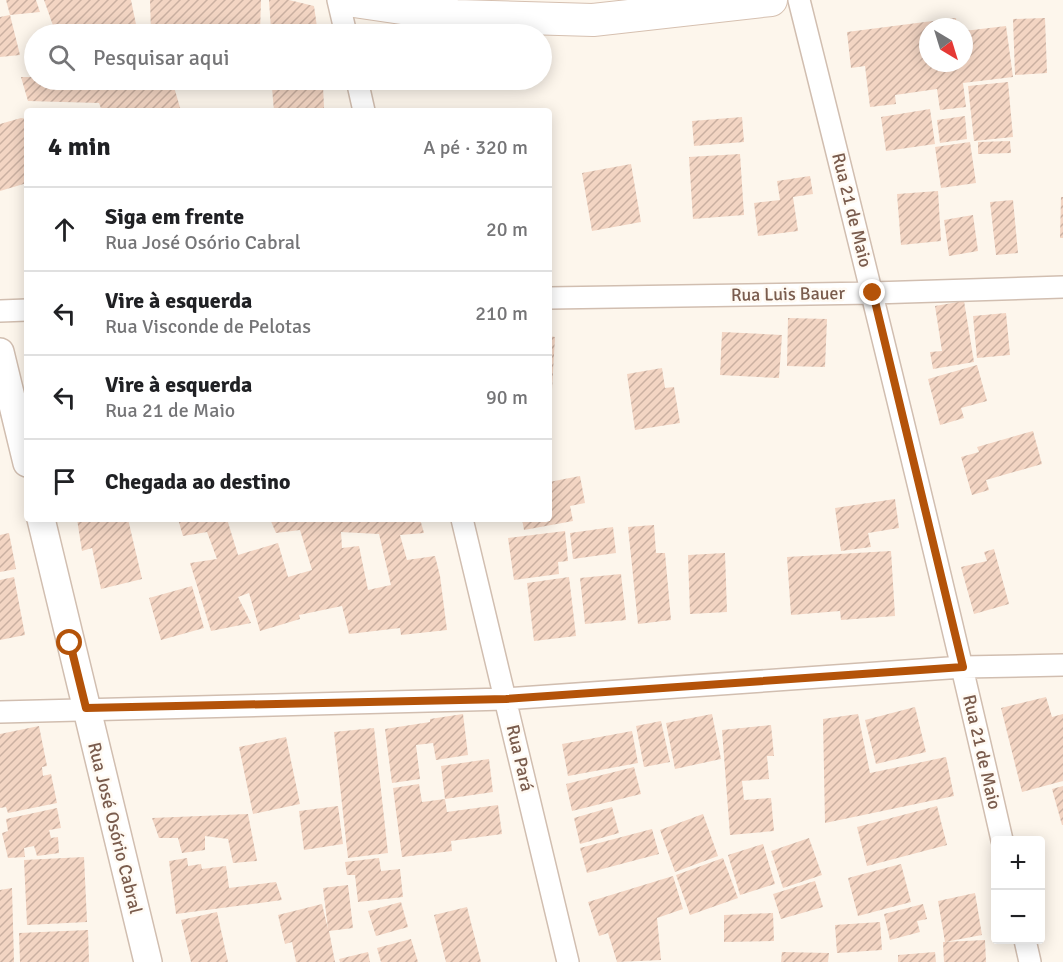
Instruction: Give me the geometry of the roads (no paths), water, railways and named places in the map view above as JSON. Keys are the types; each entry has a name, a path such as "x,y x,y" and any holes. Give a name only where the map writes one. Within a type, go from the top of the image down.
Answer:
{"main road":[{"path":"346,0 456,16 593,20 771,0"}],"street":[{"path":"338,0 344,24"},
{"name":"Rua 21 de Maio","path":"799,0 873,293 1001,836"},
{"path":"359,90 363,108"},
{"name":"Rua Luis Bauer","path":"552,298 873,293 1063,287"},
{"path":"0,311 24,310"},
{"path":"0,351 24,451"},
{"name":"Rua José Osório Cabral","path":"41,522 148,962"},
{"name":"Rua Pará","path":"463,522 568,962"},
{"path":"0,712 506,699 963,667 1063,665"},
{"path":"1026,944 1030,962"}]}
